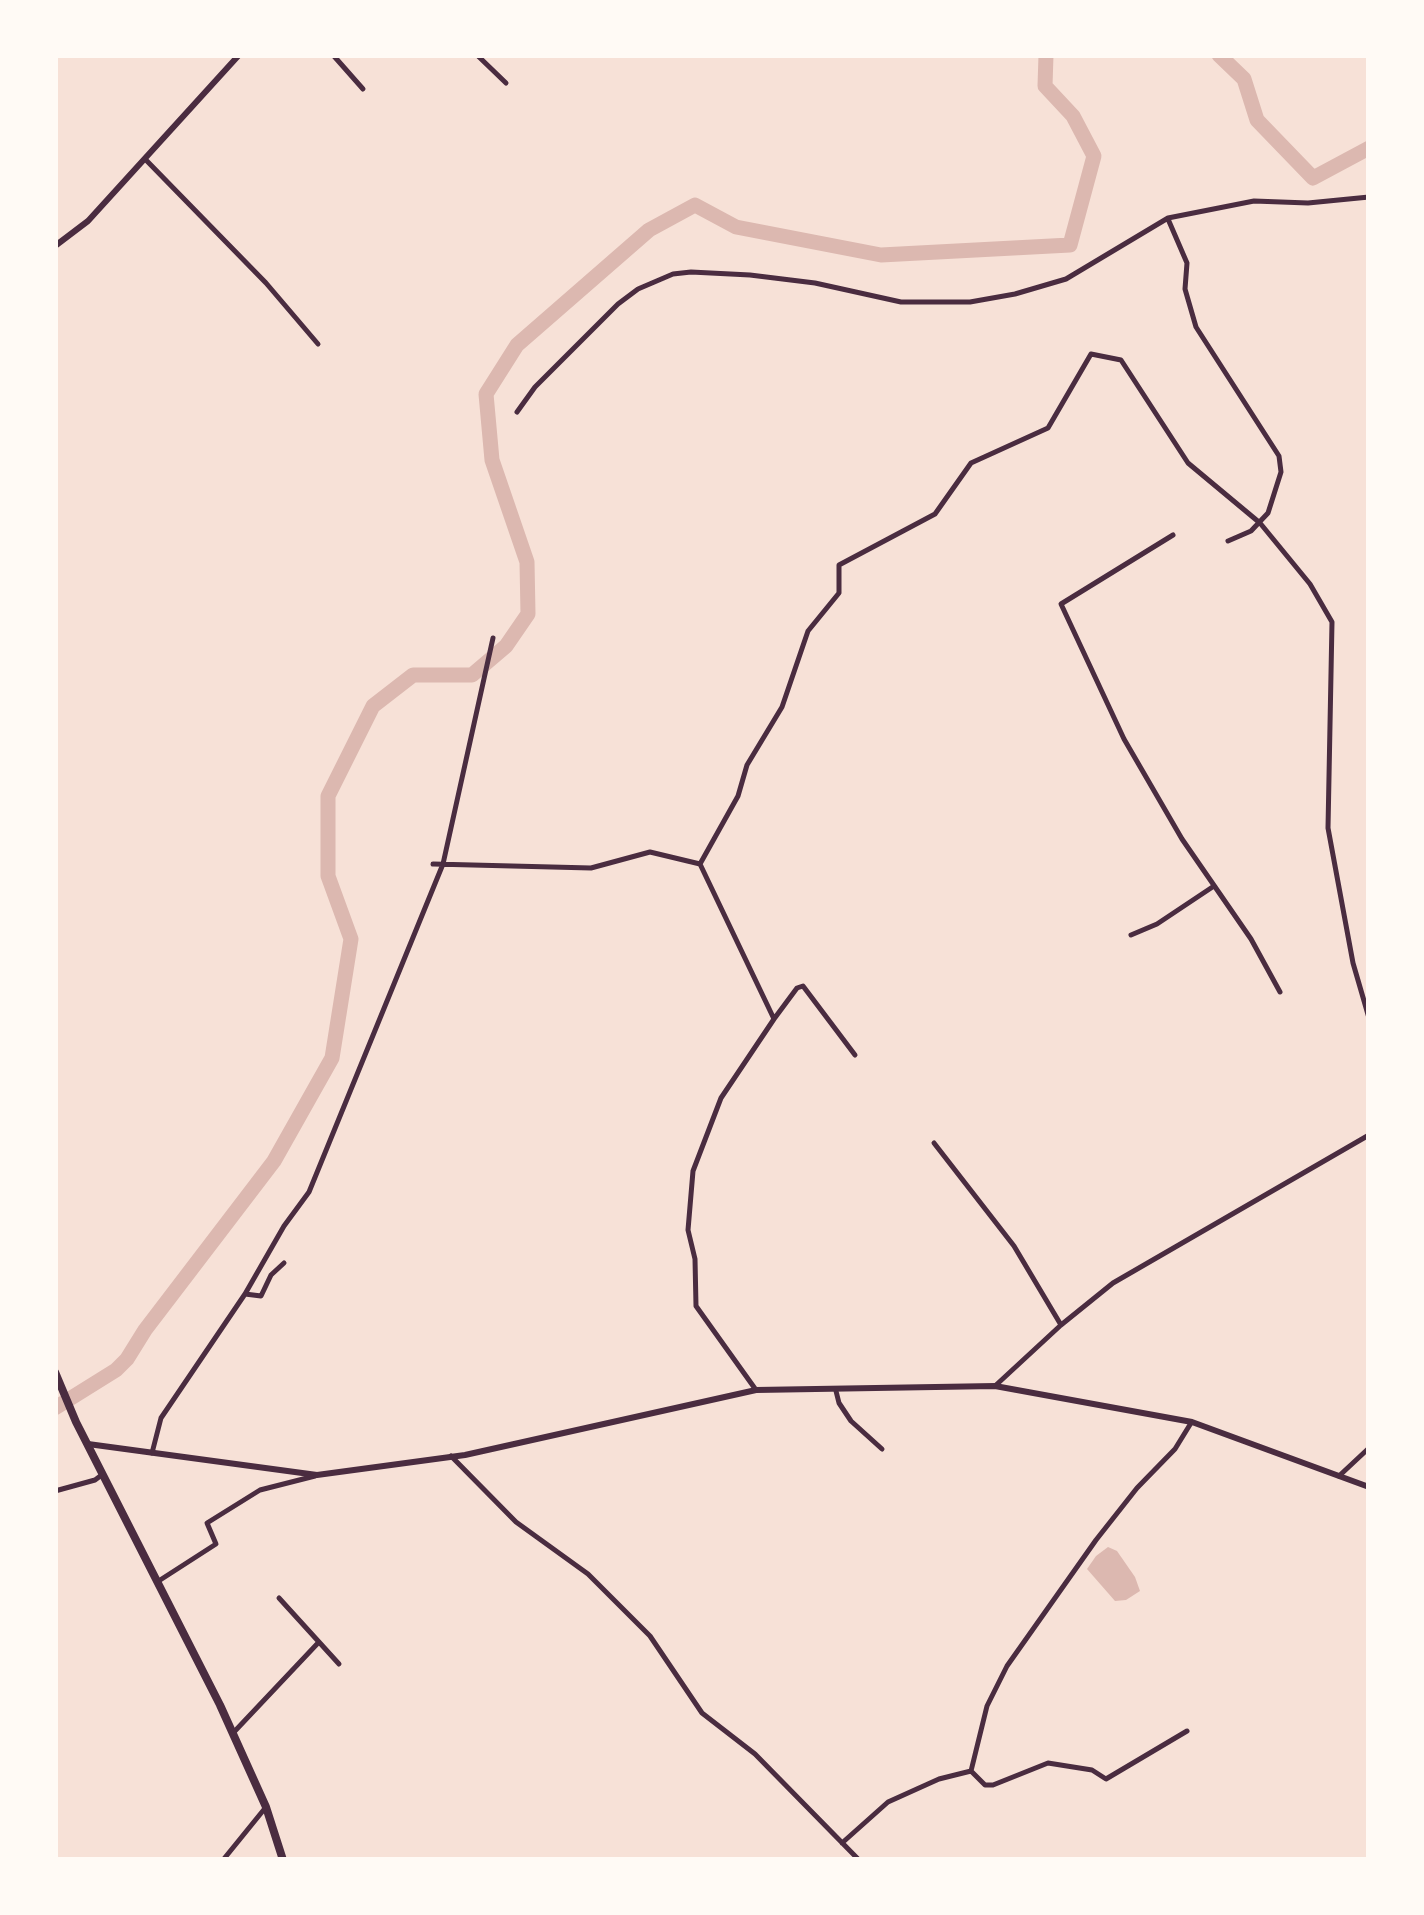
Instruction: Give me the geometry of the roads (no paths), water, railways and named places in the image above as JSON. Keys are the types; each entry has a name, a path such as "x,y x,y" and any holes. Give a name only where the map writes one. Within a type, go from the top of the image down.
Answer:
{"main road":[{"path":"55,1372 76,1422 233,1733 266,1807 283,1860"}],"street":[{"path":"55,246 88,221 240,55"},
{"path":"333,55 363,88"},
{"path":"477,55 506,83"},
{"path":"145,159 266,283 318,344"},
{"path":"516,412 534,387 618,304 638,288 673,274 750,274 902,302 970,302 1066,279 1168,218 1254,201 1308,203 1369,197"},
{"path":"1168,218 1187,263 1185,289 1196,327 1280,456 1281,472 1268,513 1260,523 1228,541"},
{"path":"700,864 738,796 747,764 782,707 808,631 838,593 839,565 935,514 972,463 1048,428 1091,354 1121,360 1188,464 1260,523 1310,584 1332,622 1328,828 1353,963 1369,1018"},
{"path":"1173,535 1061,604 1124,739 1182,839 1251,938 1280,992"},
{"path":"152,1453 160,1418 309,1192 443,864 493,638"},
{"path":"433,864 590,868 650,852 700,864"},
{"path":"700,864 774,1019"},
{"path":"1131,935 1156,924 1214,885"},
{"path":"756,1390 696,1306 695,1259 688,1230 693,1172 721,1098 798,988 803,986 854,1055"},
{"path":"995,1386 1061,1324 1113,1283 1369,1135"},
{"path":"934,1143 1014,1246 1061,1324"},
{"path":"245,1294 261,1296 284,1263"},
{"path":"157,1582 216,1544 207,1523 260,1490 318,1475 451,1456 756,1390 995,1386 1192,1422 1369,1487"},
{"path":"836,1391 851,1420 882,1450"},
{"path":"971,1771 986,1706 1008,1666 1096,1540 1137,1488 1175,1449 1192,1422"},
{"path":"88,1444 318,1475"},
{"path":"1339,1476 1369,1448"},
{"path":"451,1456 516,1522 600,1586 650,1636 702,1713 755,1754 858,1860"},
{"path":"55,1491 103,1474"},
{"path":"280,1598 339,1664"},
{"path":"233,1733 318,1644"},
{"path":"971,1771 984,1784 993,1785 1048,1763 1092,1770 1106,1780 1186,1731"},
{"path":"842,1843 888,1802 971,1771"},
{"path":"223,1860 266,1807"}],"waterway":[{"path":"55,1408 127,1359 274,1161 332,1058 351,939 328,876 328,796 373,706 413,675 472,675 506,646 528,614 527,562 492,460 486,394 517,345 649,230 695,205 736,227 881,255 1070,245 1094,156 1073,116 1045,86 1046,55"},
{"path":"1219,55 1244,79 1257,120 1313,178 1369,148"}]}
